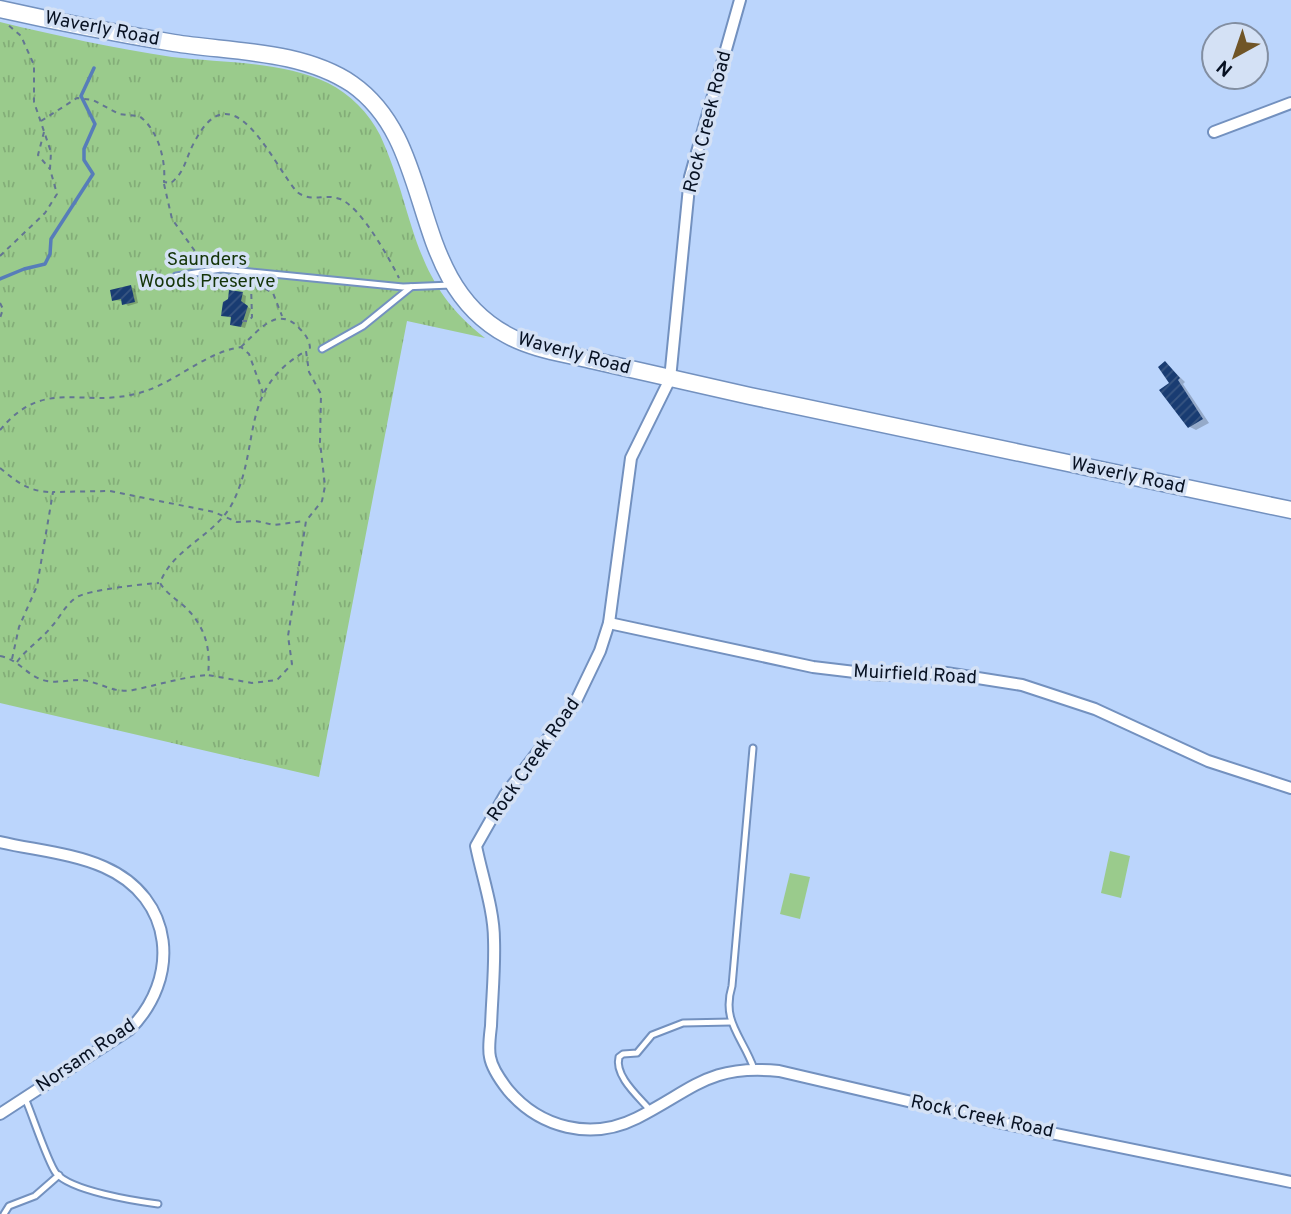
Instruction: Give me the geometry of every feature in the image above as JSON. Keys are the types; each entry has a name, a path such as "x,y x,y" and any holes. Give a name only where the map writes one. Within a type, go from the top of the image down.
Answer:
{"street":[{"name":"Rock Creek Road","path":"740,0 690,177 670,379 631,458 608,623 600,651 575,703 505,795 476,846 494,938 489,1057 500,1081 517,1101 535,1115 562,1126 604,1129 650,1110 724,1071 779,1071 1002,1123 1291,1182"},
{"name":"Waverly Road","path":"1,9 105,32 277,57 340,77 376,106 399,144 436,254 452,284 480,316 516,340 670,379 1291,510"},
{"path":"1214,132 1291,103"},
{"name":"Muirfield Road","path":"608,623 813,667 880,674 946,673 1022,685 1096,709 1208,761 1291,788"},
{"name":"Norsam Road","path":"0,842 90,862 120,876 137,890 151,910 158,924 163,948 159,990 142,1018 116,1040 0,1114"}],"lane":[{"path":"176,276 205,270 404,287 452,284"},
{"path":"322,348 363,326 411,287"},
{"path":"753,748 732,986 727,1004 731,1022 754,1069"},
{"path":"650,1110 625,1081 618,1067 619,1057 637,1053 652,1035 683,1023 731,1022"},
{"path":"25,1098 59,1175 117,1199 158,1205"},
{"path":"4,1214 9,1206 35,1196 59,1175"}],"path":[{"path":"1,9 7,26 27,43 34,65 34,102 52,157 50,169"},
{"path":"41,121 77,98 88,98 108,110 139,116 147,121 159,144 172,219 201,258 205,270"},
{"path":"164,183 174,181 180,173 190,159 193,143 210,120 220,113 231,114 249,126 298,192 306,198 332,197 348,204 368,226 404,287"},
{"path":"0,256 52,204 57,194 50,169 38,155 45,131"},
{"path":"17,663 28,647 54,625 59,614 79,596 91,591 160,583 179,556 224,517 240,486 252,425 264,394 285,365 311,346 303,332 282,317 272,293 255,283 251,285 252,317 249,321 242,321"},
{"path":"0,303 3,309 0,318"},
{"path":"0,430 15,412 36,401 69,395 105,398 139,393 218,351 242,347 274,318 282,317"},
{"path":"242,347 249,354 264,394"},
{"path":"0,656 12,659 27,673 49,682 81,680 122,691 208,675 233,681 277,680 292,664 288,636 306,521 322,501 325,486 320,442 321,394 309,372 306,351"},
{"path":"0,468 21,485 38,492 110,491 214,512 237,522 256,521 274,525 306,521"},
{"path":"12,659 19,627 37,586 53,492"},
{"path":"160,583 203,631 210,657 208,675"}],"green space":[{"name":"Saunders Woods Preserve","path":"0,22 172,57 272,67 310,76 336,87 365,112 376,127 392,164 418,244 442,293 460,316 485,338 407,321 319,777 0,703"},
{"path":"1110,851 1130,856 1121,898 1101,893"},
{"path":"790,873 810,877 800,919 780,914"}],"building":[{"path":"131,285 135,302 122,305 121,299 112,301 110,290"},
{"path":"229,290 243,292 241,301 248,306 241,327 230,325 231,317 221,316 223,302 228,299"},
{"path":"1165,361 1180,378 1178,380 1203,419 1188,428 1159,390 1169,383 1158,367"}],"waterway":[{"path":"0,279 45,264 50,254 51,239 93,174 84,160 84,149 95,124 81,96 94,68"}]}
